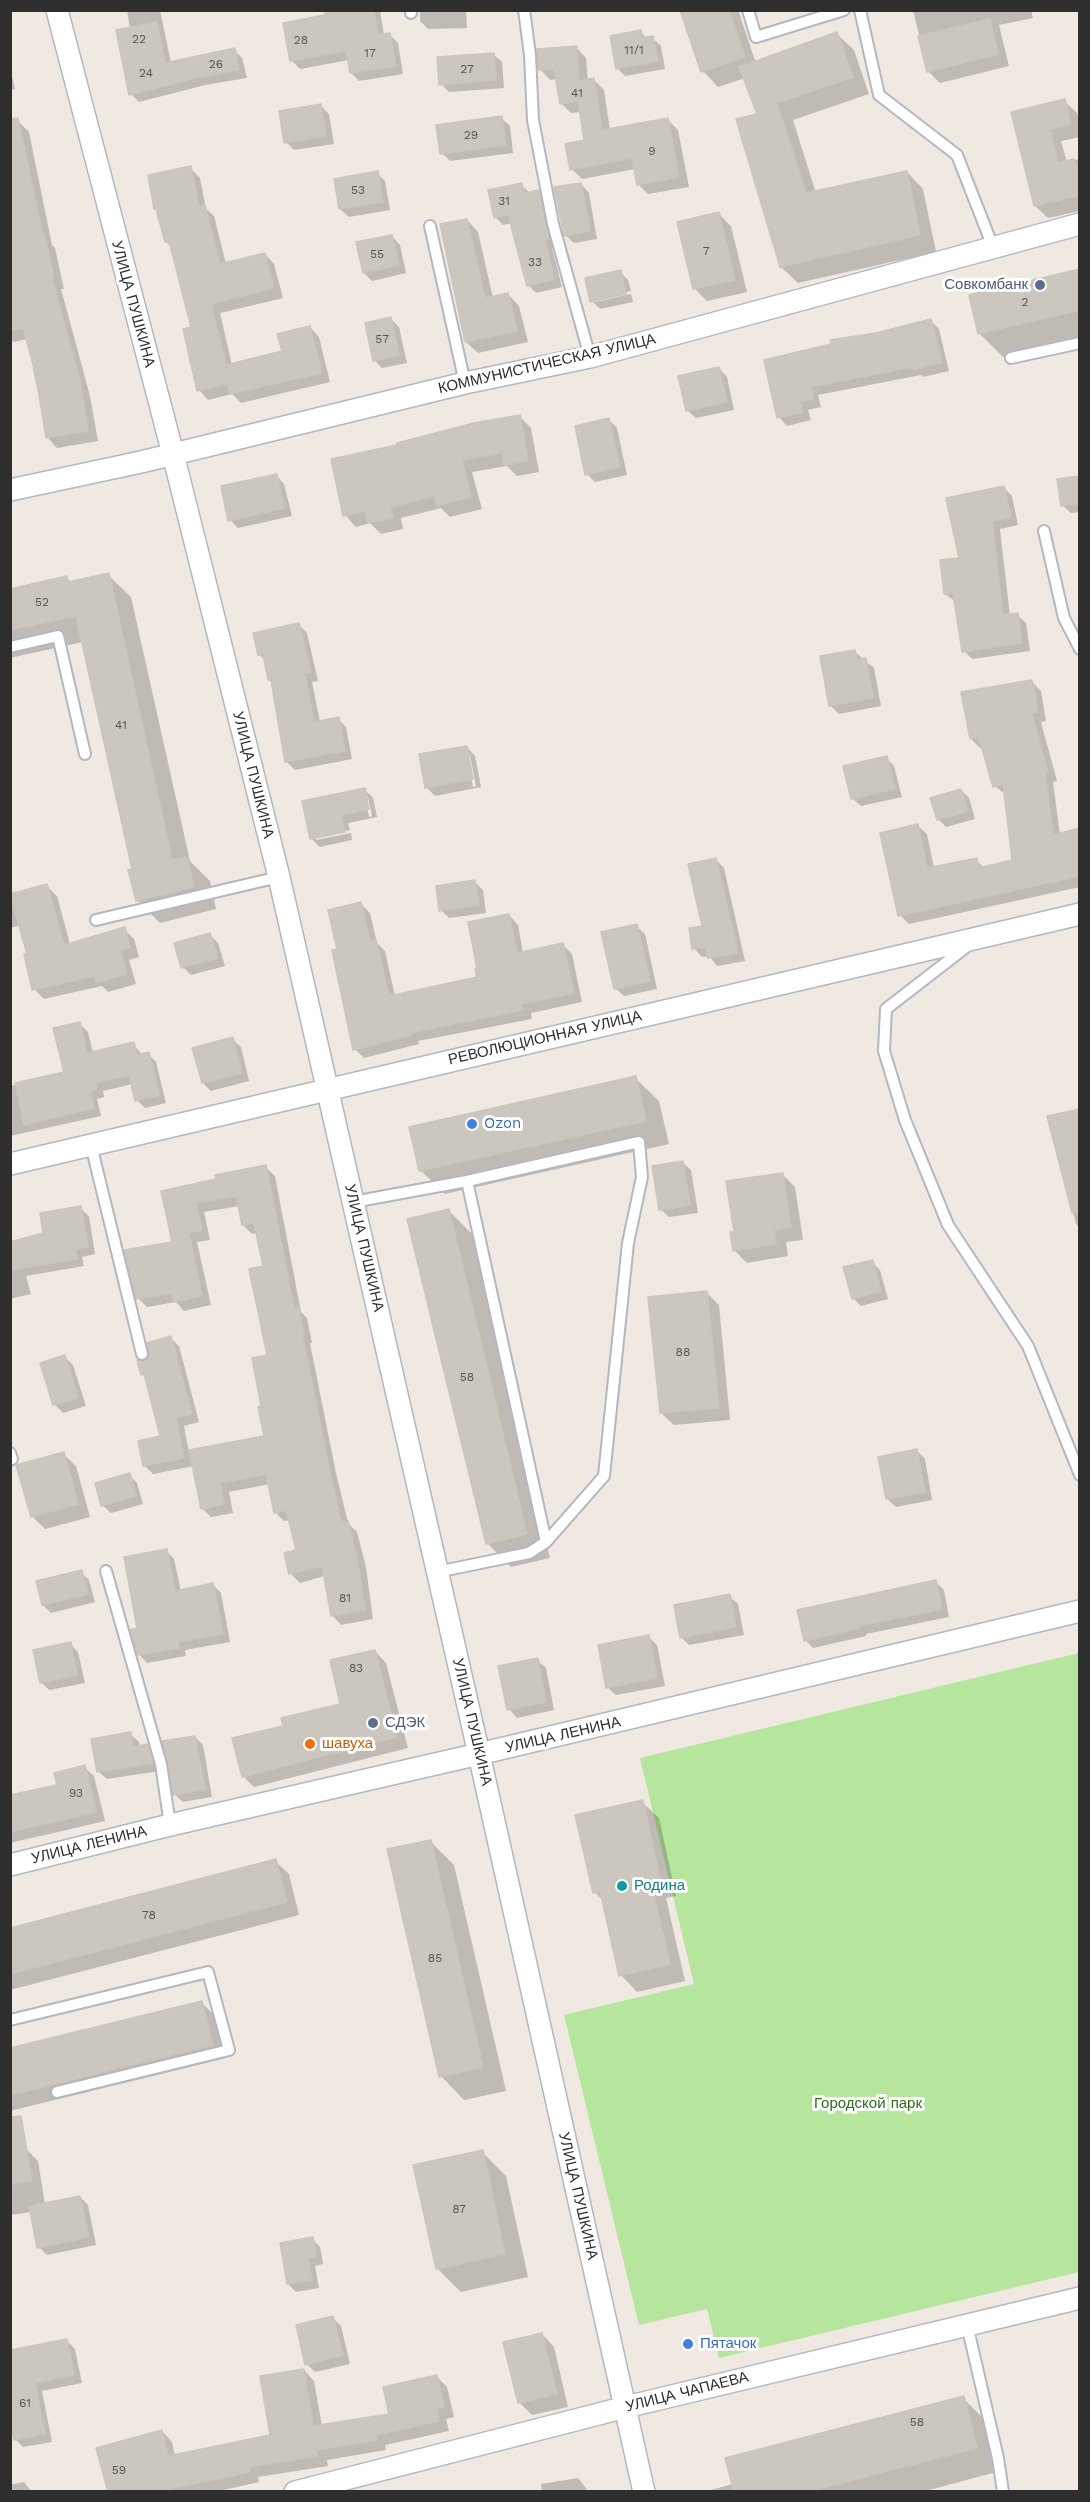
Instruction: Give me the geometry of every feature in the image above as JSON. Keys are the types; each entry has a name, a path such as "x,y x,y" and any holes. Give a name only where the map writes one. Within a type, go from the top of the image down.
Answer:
{"street":[{"name":"УЛИЦА ПУШКИНА","path":"57,10 279,878 480,1755 644,2492"},
{"name":"КОММУНИСТИЧЕСКАЯ УЛИЦА","path":"10,490 172,454 465,383 590,357 1080,224"},
{"name":"РЕВОЛЮЦИОННАЯ УЛИЦА","path":"10,1164 1080,914"},
{"name":"УЛИЦА ЛЕНИНА","path":"10,1865 170,1825 480,1755 1080,1611"},
{"name":"УЛИЦА ЧАПАЕВА","path":"295,2492 626,2407 1080,2298"}],"lane":[{"path":"524,10 530,56 533,120 553,224 590,357"},
{"path":"748,10 756,37 844,10"},
{"path":"860,10 879,95 957,155 993,247"},
{"path":"430,226 465,383"},
{"path":"1011,358 1080,343"},
{"path":"1044,531 1064,618 1080,649"},
{"path":"10,647 58,636 85,754"},
{"path":"96,920 279,878"},
{"path":"980,936 886,1009 884,1052 905,1120 948,1225 1028,1346 1080,1475"},
{"path":"353,1202 467,1181 639,1142 642,1177 628,1243 604,1476 546,1542 529,1553 437,1572"},
{"path":"91,1145 142,1354"},
{"path":"467,1181 546,1542"},
{"path":"106,1571 161,1764 170,1825"},
{"path":"10,2020 208,1972 229,2050 57,2092"},
{"path":"967,2325 998,2458 1003,2492"}],"green space":[{"name":"Городской парк","path":"1079,1653 1079,2272 719,2358 707,2309 639,2325 564,2015 694,1984 640,1758"}],"building":[{"path":"325,10 374,10 378,35 390,33 396,66 350,73 346,51 290,61 283,23 325,15"},
{"path":"680,10 729,10 745,57 701,72"},
{"path":"990,19 998,54 927,72 918,36"},
{"path":"157,22 165,63 235,48 239,70 129,95 116,30"},
{"path":"641,30 643,38 653,36 658,61 616,69 610,36"},
{"path":"837,32 853,77 777,103 806,193 907,171 920,235 780,267 736,119 757,114 739,67"},
{"path":"577,46 579,81 594,78 602,130 668,118 679,177 637,185 632,158 570,170 565,144 584,140 578,101 560,104 554,69 538,70 537,49"},
{"path":"494,53 496,80 439,85 437,57"},
{"path":"1065,99 1071,124 1050,129 1058,163 1074,159 1080,181 1080,195 1034,206 1011,112"},
{"path":"321,104 326,136 284,143 279,111"},
{"path":"502,116 506,145 440,154 436,125"},
{"path":"18,118 43,236 45,236 54,279 52,279 81,384 88,431 46,438 35,370 23,328 10,331 10,119"},
{"path":"191,166 199,206 205,205 220,264 265,253 274,288 211,304 226,365 282,351 277,334 310,326 322,373 230,394 227,384 197,391 183,329 191,327 169,241 165,242 156,209 154,209 148,175"},
{"path":"378,171 383,202 339,209 334,179"},
{"path":"522,183 524,193 539,190 549,239 545,240 554,279 527,286 508,215 494,218 488,190"},
{"path":"581,183 590,231 564,236 554,187"},
{"path":"719,212 735,280 693,289 677,222"},
{"path":"467,219 485,298 508,293 517,331 465,342 440,224"},
{"path":"392,235 399,265 363,273 356,242"},
{"path":"1080,269 1080,310 978,334 969,295"},
{"path":"621,270 626,294 590,302 585,278"},
{"path":"391,317 399,355 373,361 365,323"},
{"path":"931,319 942,362 913,370 912,367 811,387 814,399 801,402 803,412 777,418 764,360 831,344 830,340 876,333"},
{"path":"719,367 727,402 686,411 678,376"},
{"path":"520,415 528,461 504,465 502,453 462,460 471,497 437,506 434,496 390,507 393,518 368,523 365,511 343,516 331,459 397,445 397,443 474,423"},
{"path":"609,418 620,467 585,475 575,426"},
{"path":"277,474 284,508 228,521 221,486"},
{"path":"1080,476 1080,503 1061,506 1057,479"},
{"path":"1004,486 1011,517 992,521 1003,615 1018,613 1022,643 962,652 953,593 944,594 940,560 959,558 946,498"},
{"path":"109,573 172,860 187,857 194,887 136,901 128,870 132,869 76,616 10,630 10,589 67,576 68,582"},
{"path":"299,623 311,673 305,674 314,722 339,717 345,751 285,762 271,680 268,680 263,654 258,655 253,633"},
{"path":"855,650 857,660 866,658 873,698 829,706 820,656"},
{"path":"1032,680 1038,712 1032,713 1048,772 1045,773 1053,835 1080,828 1080,876 898,916 880,833 918,824 927,868 977,858 979,868 1012,860 1003,784 993,787 979,738 970,739 961,692"},
{"path":"467,746 473,779 425,788 419,754"},
{"path":"887,756 895,789 851,799 843,766"},
{"path":"365,788 369,809 341,815 345,832 310,839 302,801"},
{"path":"961,789 968,811 937,820 930,798"},
{"path":"716,858 738,953 708,958 706,947 692,949 689,928 702,926 688,864"},
{"path":"475,880 479,905 439,911 436,886"},
{"path":"47,884 64,945 125,927 130,947 120,950 127,974 96,983 94,976 32,990 24,954 27,954 10,894"},
{"path":"361,902 370,941 376,940 389,996 477,977 468,922 509,914 517,953 563,943 574,993 522,1004 523,1010 410,1033 411,1035 353,1050 332,950 337,949 328,910"},
{"path":"637,924 650,981 614,989 601,932"},
{"path":"210,933 218,958 181,968 174,943"},
{"path":"80,1022 87,1053 134,1042 137,1055 149,1052 159,1095 135,1101 129,1075 96,1083 97,1089 90,1091 94,1108 24,1125 15,1083 64,1072 53,1028"},
{"path":"233,1037 242,1073 202,1083 192,1048"},
{"path":"636,1076 646,1121 419,1171 409,1127"},
{"path":"1080,1109 1080,1212 1072,1213 1047,1116"},
{"path":"683,1161 690,1205 659,1210 652,1166"},
{"path":"266,1165 294,1308 298,1307 304,1334 302,1334 341,1522 348,1521 357,1557 365,1610 331,1616 322,1566 289,1574 284,1553 296,1550 286,1510 274,1513 266,1474 220,1483 224,1504 201,1509 189,1450 264,1436 252,1358 267,1355 249,1269 263,1266 254,1223 242,1225 236,1196 196,1203 202,1230 189,1233 202,1296 174,1302 172,1293 136,1299 124,1250 172,1242 161,1191 216,1179 215,1175"},
{"path":"783,1173 791,1227 774,1230 776,1244 733,1251 730,1232 734,1232 726,1181"},
{"path":"81,1206 88,1247 75,1249 77,1259 10,1270 10,1242 43,1233 40,1213"},
{"path":"449,1209 527,1534 486,1544 407,1219"},
{"path":"873,1260 881,1291 852,1299 843,1267"},
{"path":"707,1291 719,1408 660,1413 648,1297"},
{"path":"171,1336 192,1414 176,1418 184,1458 143,1466 138,1441 160,1436 144,1374 141,1375 137,1360 144,1361 149,1357 147,1343"},
{"path":"65,1355 78,1398 53,1405 40,1363"},
{"path":"917,1449 925,1492 886,1499 878,1457"},
{"path":"64,1452 78,1504 31,1517 16,1465"},
{"path":"130,1473 136,1496 101,1506 95,1483"},
{"path":"167,1549 175,1591 213,1583 223,1634 178,1642 179,1648 138,1655 130,1630 137,1628 124,1557"},
{"path":"82,1570 88,1594 42,1605 36,1581"},
{"path":"936,1580 942,1609 858,1626 859,1628 804,1641 797,1610"},
{"path":"730,1594 736,1627 680,1638 674,1605"},
{"path":"649,1635 657,1678 606,1688 598,1645"},
{"path":"71,1642 77,1675 40,1683 33,1650"},
{"path":"375,1650 397,1737 242,1777 232,1738 283,1726 281,1718 340,1704 330,1660"},
{"path":"538,1658 546,1702 507,1710 498,1666"},
{"path":"131,1732 133,1747 148,1744 153,1763 97,1772 91,1739"},
{"path":"195,1736 205,1789 173,1795 162,1741"},
{"path":"85,1765 97,1812 10,1832 10,1795 57,1785 54,1773"},
{"name":"Родина","path":"643,1800 660,1879 651,1882 670,1964 619,1976 600,1891 593,1893 575,1815"},
{"path":"431,1840 483,2067 439,2077 387,1849"},
{"path":"276,1859 287,1902 10,1974 10,1928"},
{"path":"202,2001 213,2045 10,2095 10,2048"},
{"path":"21,2116 32,2181 10,2184 10,2117"},
{"path":"483,2150 505,2254 436,2269 413,2165"},
{"path":"80,2196 89,2237 37,2248 29,2206"},
{"path":"313,2237 316,2257 308,2258 312,2280 287,2284 280,2243"},
{"path":"333,2316 343,2355 305,2365 296,2325"},
{"path":"542,2333 557,2394 518,2403 503,2342"},
{"path":"67,2339 74,2375 35,2383 45,2434 14,2440 10,2423 10,2350"},
{"path":"304,2369 313,2426 389,2414 383,2387 437,2375 444,2407 437,2409 439,2421 376,2435 377,2440 317,2450 318,2456 249,2467 250,2472 155,2492 108,2492 96,2448 162,2430 168,2456 270,2435 260,2376"},
{"path":"964,2396 977,2448 807,2492 734,2492 725,2458"}],"place":[{"name":"Совкомбанк","path":"1040,285"},
{"name":"Ozon","path":"472,1124"},
{"name":"СДЭК","path":"373,1723"},
{"name":"шавуха","path":"310,1744"},
{"name":"Родина","path":"622,1886"},
{"name":"Пятачок","path":"688,2344"}]}
